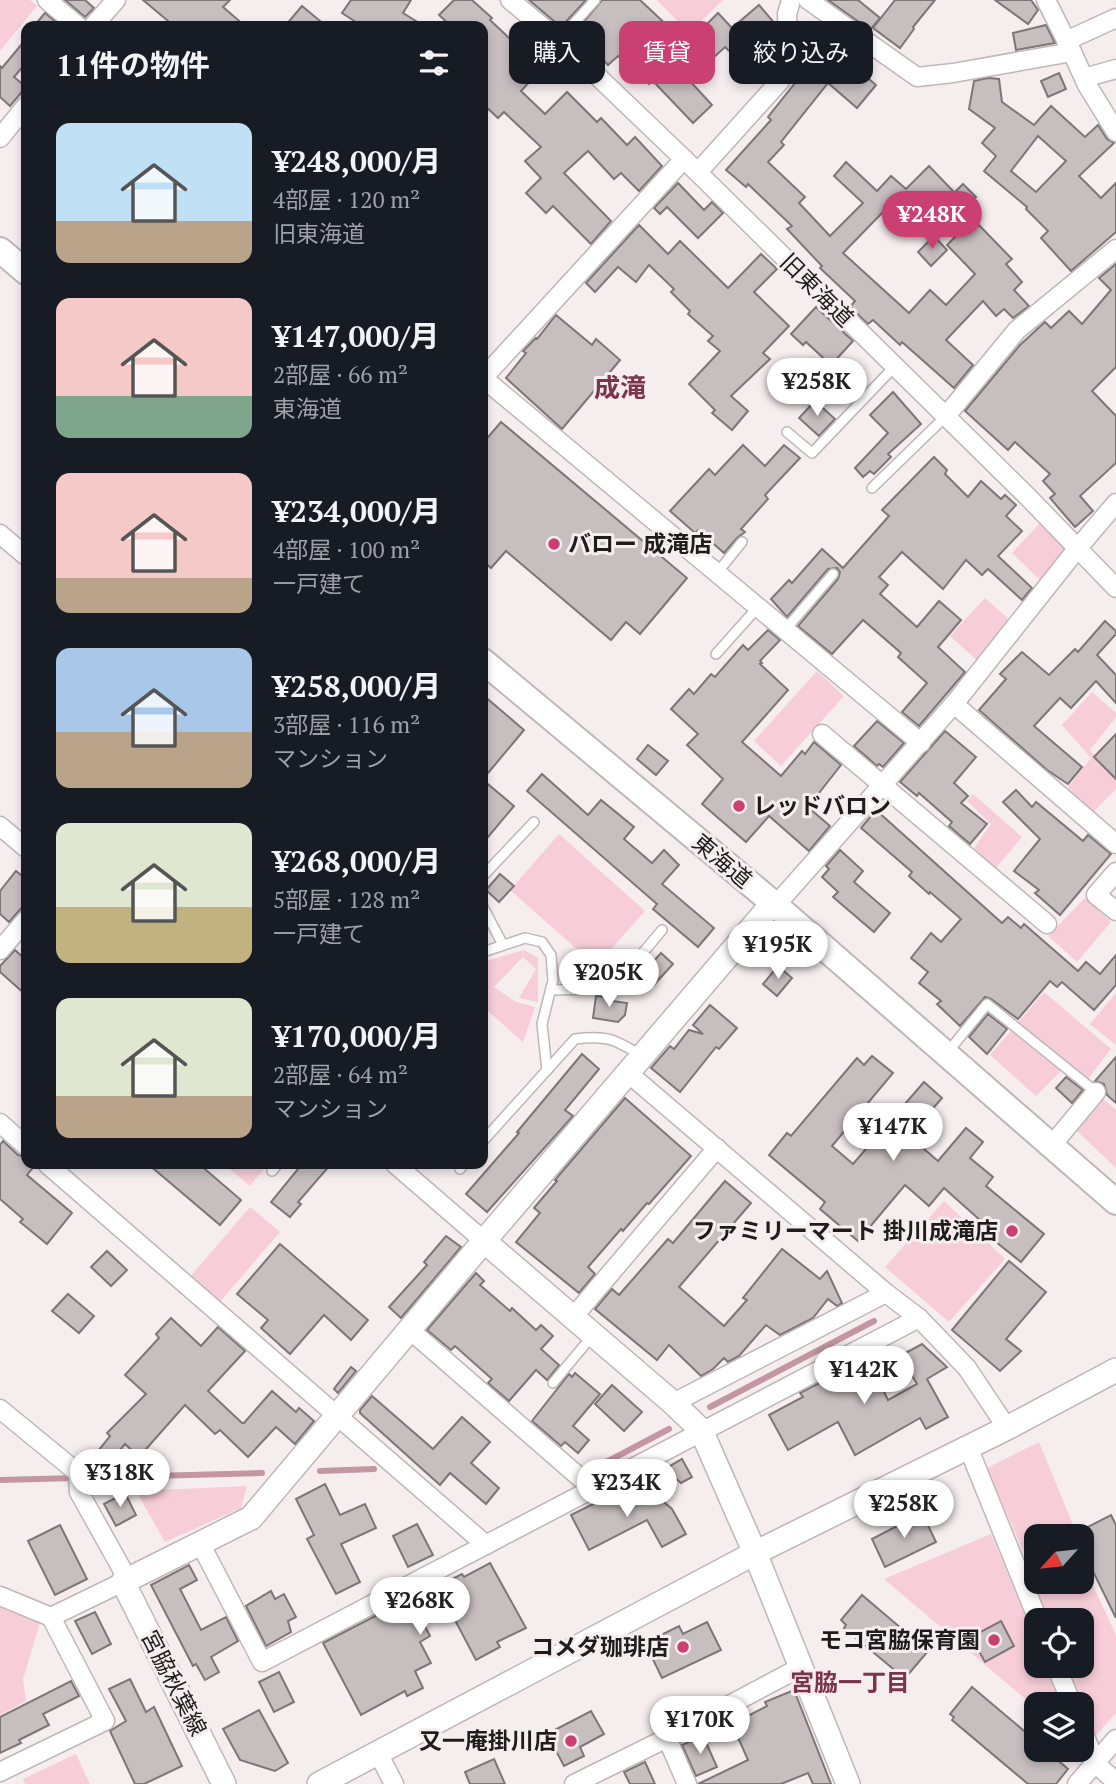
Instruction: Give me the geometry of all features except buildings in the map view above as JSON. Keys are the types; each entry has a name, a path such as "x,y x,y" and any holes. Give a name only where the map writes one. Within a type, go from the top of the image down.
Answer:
{"main road":[{"path":"0,250 21,268"},
{"name":"東海道","path":"488,665 774,905 1116,1202"}],"street":[{"path":"47,0 72,21"},
{"path":"97,21 116,0"},
{"name":"旧東海道","path":"510,0 536,21"},
{"path":"698,172 779,80 788,47 786,14 790,0"},
{"path":"808,0 917,77 953,73 1069,47 1116,19"},
{"path":"1046,0 1084,78 1116,132"},
{"path":"1084,78 1116,69"},
{"name":"旧東海道","path":"605,84 946,416 1116,588"},
{"path":"0,138 21,112"},
{"path":"488,373 684,159"},
{"path":"946,416 1017,330 1116,249"},
{"path":"488,382 921,743"},
{"path":"51,1617 251,1518 635,1065 774,905 921,743 1116,503"},
{"path":"0,534 21,552"},
{"path":"954,704 1116,844"},
{"path":"822,734 1047,924"},
{"path":"0,826 21,844"},
{"path":"1116,872 1096,895 1116,911"},
{"path":"0,950 21,926"},
{"path":"635,1065 718,1148 919,1318 967,1368 1007,1428"},
{"path":"1052,1145 1096,1092"},
{"path":"0,1123 21,1142"},
{"path":"574,1316 718,1148"},
{"path":"53,1169 486,1545"},
{"path":"401,1169 574,1316 701,1430 755,1553 848,1784"},
{"path":"673,1403 887,1293"},
{"path":"200,1543 262,1662 919,1318"},
{"path":"410,1330 593,1489"},
{"path":"319,1784 755,1553 1007,1428 1116,1370"},
{"path":"0,1409 78,1481 126,1581"},
{"path":"968,1447 1033,1608"},
{"name":"宮脇秋葉線","path":"126,1581 224,1784"},
{"path":"0,1596 51,1617 105,1721 0,1772"},
{"path":"574,1784 801,1667"},
{"path":"667,1738 687,1784"},
{"path":"1077,1784 1116,1739"},
{"path":"378,1753 394,1784"},
{"path":"1095,1763 1116,1782"}],"lane":[{"path":"576,21 595,0"},
{"path":"788,432 812,453 895,366"},
{"path":"872,488 946,416"},
{"path":"717,573 742,542"},
{"path":"785,630 833,574"},
{"path":"716,654 758,607"},
{"path":"488,871 534,822"},
{"path":"488,916 503,945"},
{"path":"551,990 600,989 620,980 662,930"},
{"path":"488,950 525,938 542,942 551,955 553,980 542,1024 547,1070"},
{"path":"947,1053 987,1004 1096,1092"},
{"path":"488,1135 575,1039 600,1036 620,1042 635,1065"},
{"path":"553,1383 594,1334"}],"shaded area":[{"path":"0,0 30,0 37,6 25,21 21,21 21,25 0,51"},
{"path":"657,0 723,0 701,21 677,21"},
{"path":"949,200 964,215 943,237 928,222"},
{"path":"1040,523 1070,552 1042,582 1012,553"},
{"path":"985,598 1013,623 978,661 950,636"},
{"path":"817,671 844,696 781,766 754,741"},
{"path":"1092,692 1116,713 1116,717 1090,750 1116,777 1116,789 1092,813 1068,787 1091,758 1062,725"},
{"path":"973,794 1022,837 996,868 974,848 991,824 967,801"},
{"path":"559,834 645,911 596,966 510,890"},
{"path":"1085,898 1111,922 1077,962 1048,936"},
{"path":"524,950 538,958 538,1002 519,998 536,969 523,957 494,987 516,1002 535,1007 523,1042 488,1011 488,961"},
{"path":"1044,992 1111,1049 1088,1079 1067,1065 1036,1096 990,1055"},
{"path":"1116,993 1116,1045 1090,1024"},
{"path":"1102,1098 1116,1110 1116,1168 1075,1129"},
{"path":"230,1169 264,1169 250,1186"},
{"path":"944,1201 1005,1259 949,1322 885,1267"},
{"path":"250,1207 280,1232 219,1303 189,1278"},
{"path":"1039,1442 1073,1524 1024,1524 1024,1553 987,1468"},
{"path":"247,1486 241,1508 165,1542 136,1491"},
{"path":"991,1534 1024,1613 1024,1678 1051,1678 1057,1692 1024,1692 1024,1698 884,1579"},
{"path":"1094,1588 1116,1635 1116,1713 1094,1737 1094,1692 1070,1692 1064,1678 1094,1678 1094,1608 1040,1608 1035,1594 1094,1594"},
{"path":"0,1605 40,1623 23,1679 26,1701 0,1715"},
{"path":"76,1754 90,1784 25,1784 23,1779"}],"waterway":[{"path":"710,1407 874,1321"},
{"path":"593,1469 669,1429"},
{"path":"320,1471 374,1469"},
{"path":"0,1480 262,1473"}],"place":[{"name":"バロー 成滝店","path":"554,544"},
{"name":"レッドバロン","path":"739,806"},
{"name":"ファミリーマート 掛川成滝店","path":"1012,1231"},
{"name":"モコ宮脇保育園","path":"994,1640"},
{"name":"コメダ珈琲店","path":"683,1647"},
{"name":"又一庵掛川店","path":"571,1741"}],"district":[{"name":"成滝","path":"620,388"},
{"name":"宮脇一丁目","path":"850,1683"}]}
